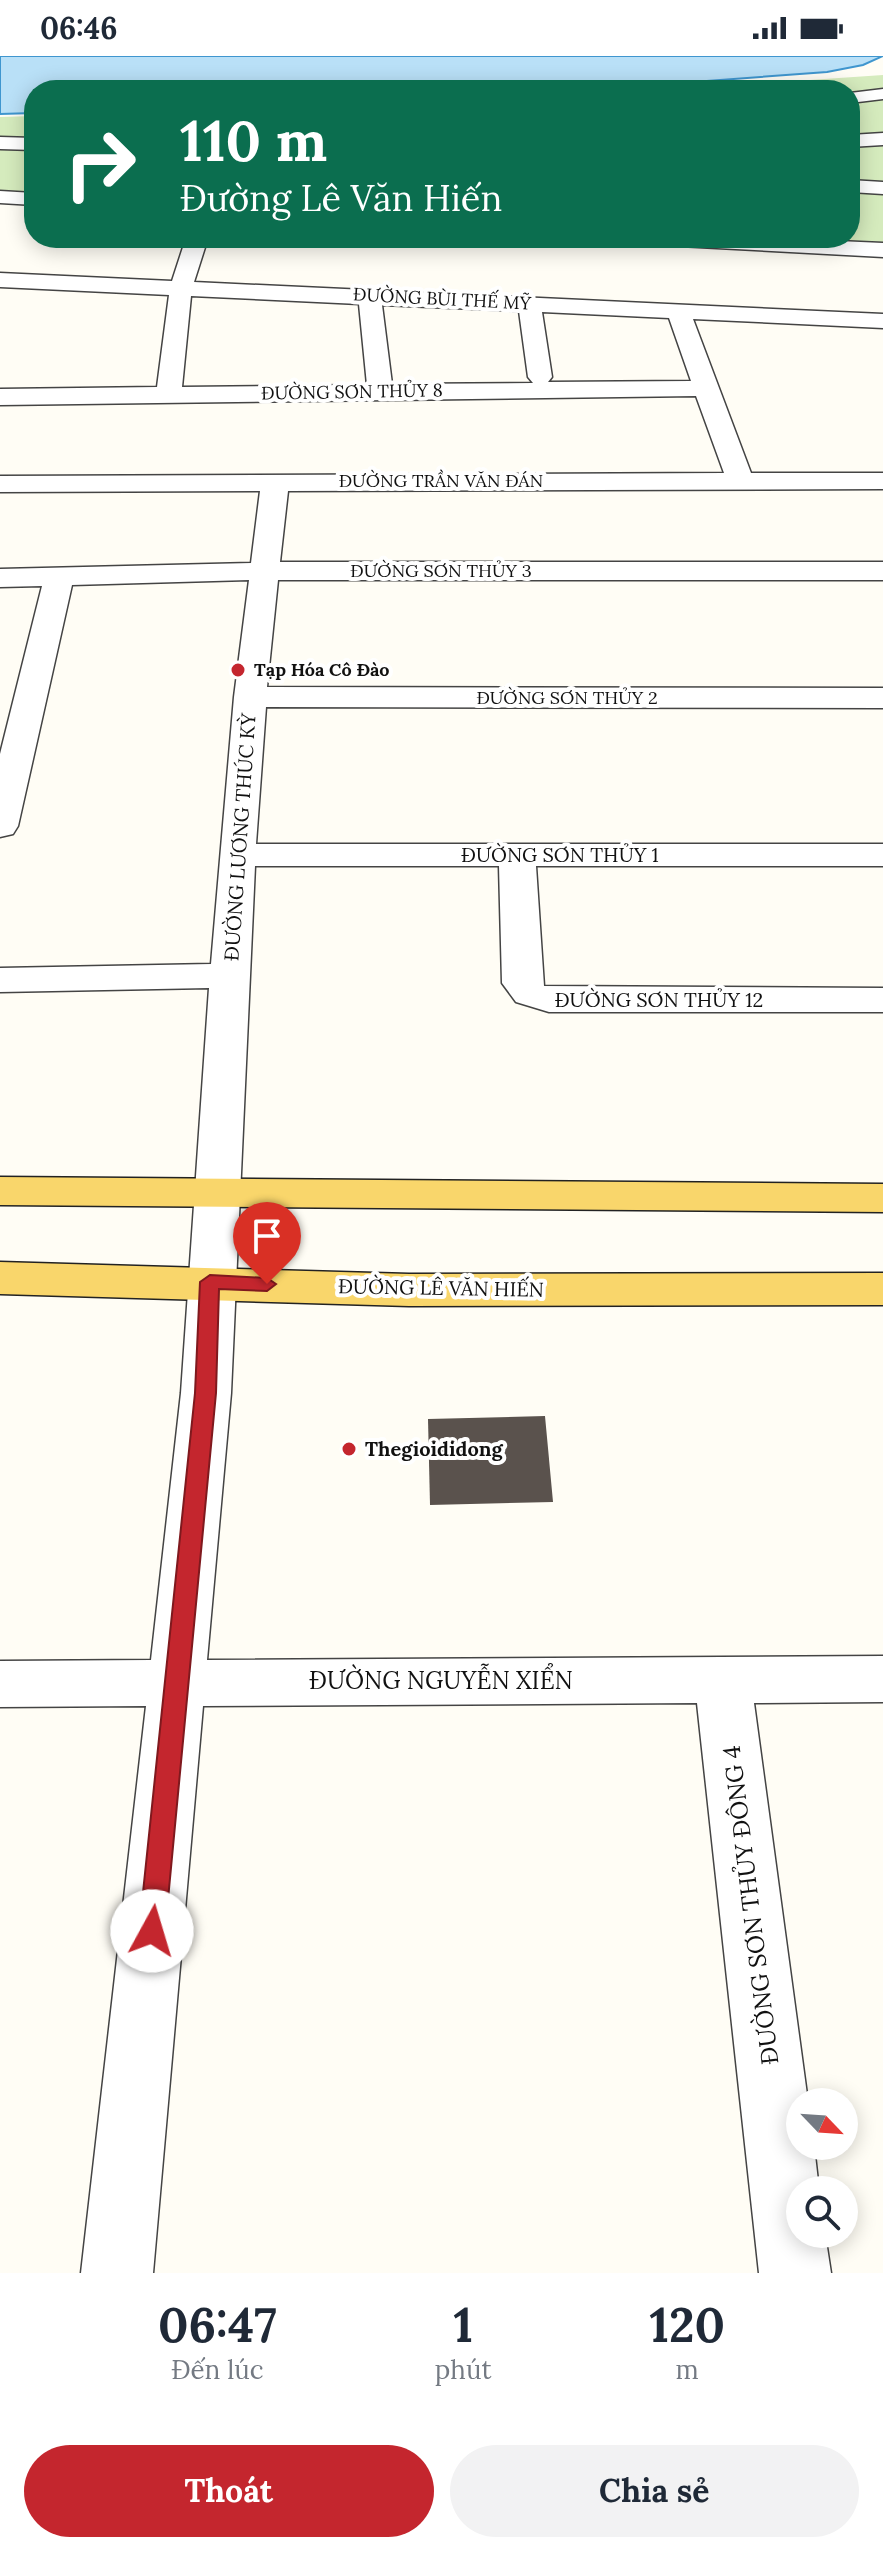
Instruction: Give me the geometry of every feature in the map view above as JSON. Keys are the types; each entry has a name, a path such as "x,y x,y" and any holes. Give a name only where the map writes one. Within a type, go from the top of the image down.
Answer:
{"main road":[{"path":"0,1191 883,1198"},
{"name":"ĐƯỜNG LÊ VĂN HIẾN","path":"0,1278 409,1290 883,1289"}],"street":[{"path":"860,97 883,94"},
{"path":"860,140 883,139"},
{"path":"0,143 24,144"},
{"path":"860,187 883,188"},
{"path":"0,197 24,198"},
{"path":"169,394 181,287 194,248"},
{"path":"843,248 883,250"},
{"name":"ĐƯỜNG BÙI THẾ MỸ","path":"0,280 883,321"},
{"path":"370,296 380,392"},
{"path":"529,303 540,377"},
{"path":"678,310 740,481"},
{"name":"ĐƯỜNG SƠN THỦY 8","path":"0,397 704,388"},
{"name":"ĐƯỜNG LƯƠNG THÚC KỲ","path":"117,2273 206,1393 237,855 250,697 275,481"},
{"name":"ĐƯỜNG TRẦN VĂN ĐÁN","path":"0,484 883,481"},
{"name":"ĐƯỜNG SƠN THỦY 3","path":"0,578 265,571 883,571"},
{"path":"0,826 59,577"},
{"name":"ĐƯỜNG SƠN THỦY 2","path":"250,697 883,698"},
{"name":"ĐƯỜNG SƠN THỦY 1","path":"237,855 883,855"},
{"name":"ĐƯỜNG SƠN THỦY 12","path":"517,855 522,983 530,994 549,1000 883,1000"},
{"path":"0,980 229,976"},
{"name":"ĐƯỜNG SƠN THỦY ĐÔNG 4","path":"723,1679 795,2273"},
{"name":"ĐƯỜNG NGUYỄN XIỂN","path":"0,1684 883,1679"}],"green space":[{"path":"883,75 883,256 745,248 860,248 860,80 809,80"},
{"path":"24,116 24,202 0,201 0,117"}],"water":[{"path":"0,56 883,56 863,65 827,72 719,80 24,80 24,113 0,114"}],"building":[{"path":"545,1416 553,1502 430,1505 428,1419"}],"place":[{"name":"Tạp Hóa Cô Đào","path":"238,670"},
{"name":"Thegioididong","path":"349,1449"}],"route":[{"path":"152,1931 206,1393 210,1282 267,1284"}]}
